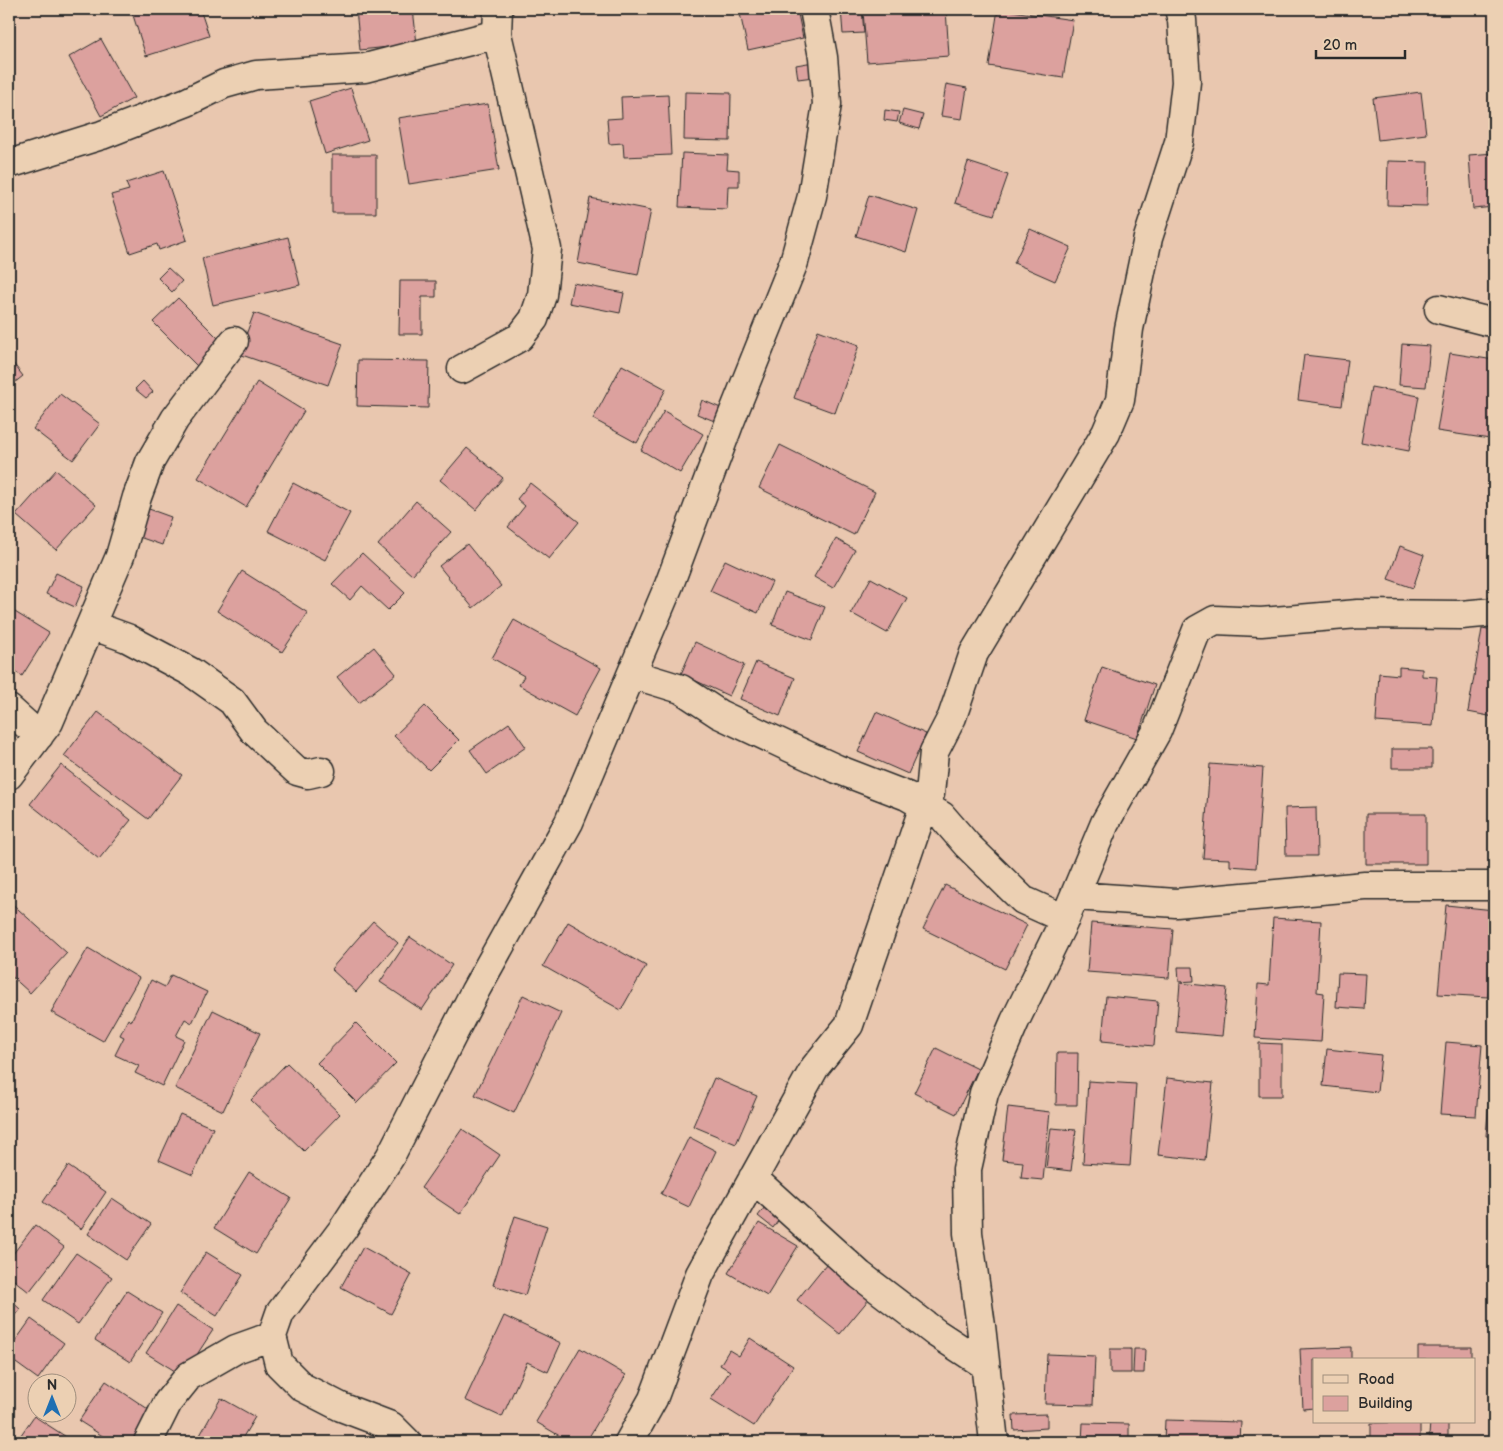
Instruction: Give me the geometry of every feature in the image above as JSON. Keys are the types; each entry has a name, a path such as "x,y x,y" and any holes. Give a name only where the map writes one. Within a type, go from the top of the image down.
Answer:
{"street":[{"path":"407,1442 390,1426 341,1407 302,1387 278,1364 272,1336 280,1313 343,1229 390,1158 475,991 569,822 669,585 794,262 812,196 827,104 824,58 814,9"},
{"path":"629,1442 654,1399 700,1274 815,1067 849,1025 924,806 930,794 934,752 952,717 974,653 1106,433 1120,400 1129,329 1148,238 1179,142 1186,82 1182,20 1179,9"},
{"path":"9,164 102,134 188,102 224,84 256,74 365,68 497,21 547,249 542,296 534,319 520,338 462,369"},
{"path":"1439,309 1494,322"},
{"path":"9,775 49,722 120,556 150,462 175,419 234,341"},
{"path":"994,1442 968,1233 967,1169 984,1093 1015,1021 1070,907 1105,823 1157,731 1197,630 1216,620 1261,622 1358,614 1461,614 1494,612"},
{"path":"91,625 127,638 191,672 232,701 254,731 297,771 308,774 321,771"},
{"path":"632,674 681,689 719,714 837,769 907,796 942,816 967,845 1023,900 1070,907 1176,903 1365,886 1494,886"},
{"path":"9,710 40,736"},
{"path":"753,1178 860,1275 936,1333 985,1365"},
{"path":"148,1442 168,1402 189,1376 236,1349 272,1336"}],"building":[{"path":"131,9 200,9 209,36 146,56"},
{"path":"356,9 413,9 417,44 360,50"},
{"path":"739,9 797,9 803,38 748,50"},
{"path":"841,9 862,9 864,33 843,34"},
{"path":"946,9 949,56 867,62 863,11"},
{"path":"998,9 1073,20 1063,78 989,66"},
{"path":"101,39 134,98 101,116 69,57"},
{"path":"819,61 821,76 798,79 796,65"},
{"path":"946,84 967,88 962,119 941,116"},
{"path":"351,88 368,140 325,154 309,101"},
{"path":"685,92 731,93 730,141 684,140"},
{"path":"1421,92 1426,134 1378,140 1373,98"},
{"path":"668,95 671,155 624,157 623,143 609,144 607,119 622,118 621,97"},
{"path":"488,104 499,170 409,184 398,118"},
{"path":"885,110 899,112 897,122 884,120"},
{"path":"903,110 923,115 919,129 899,123"},
{"path":"682,153 728,155 727,169 739,170 739,186 728,186 727,209 679,207"},
{"path":"1494,153 1494,207 1473,209 1469,155"},
{"path":"332,155 376,155 376,213 332,213"},
{"path":"1388,161 1428,162 1427,206 1387,205"},
{"path":"968,162 1008,175 994,215 955,203"},
{"path":"164,171 187,240 159,250 157,244 130,253 111,195 129,190 126,183"},
{"path":"869,195 918,210 906,252 856,236"},
{"path":"590,198 651,210 638,275 578,263"},
{"path":"1030,229 1071,247 1055,281 1014,263"},
{"path":"288,237 300,285 213,305 202,258"},
{"path":"168,268 182,281 172,292 158,278"},
{"path":"400,281 436,281 436,297 422,297 422,334 399,334"},
{"path":"573,283 624,293 620,313 569,303"},
{"path":"178,298 222,342 197,366 153,322"},
{"path":"254,313 343,344 328,385 239,354"},
{"path":"818,330 859,345 835,413 794,398"},
{"path":"1402,344 1430,346 1426,387 1399,385"},
{"path":"1450,353 1494,360 1494,413 1490,439 1437,431"},
{"path":"1304,355 1348,360 1342,406 1298,400"},
{"path":"9,358 23,376 9,387"},
{"path":"358,360 429,361 428,408 357,406"},
{"path":"622,365 666,389 637,443 593,419"},
{"path":"143,381 153,392 146,398 135,389"},
{"path":"257,382 304,411 246,507 198,478"},
{"path":"1371,387 1419,396 1409,451 1361,442"},
{"path":"60,394 100,424 73,460 33,429"},
{"path":"702,400 723,409 717,422 697,414"},
{"path":"664,411 703,434 680,473 641,450"},
{"path":"780,445 875,492 854,535 759,488"},
{"path":"467,448 503,478 476,510 440,480"},
{"path":"56,470 96,505 56,550 16,515"},
{"path":"293,483 350,513 325,560 268,531"},
{"path":"530,483 579,522 549,559 508,527 525,506 517,499"},
{"path":"416,501 451,532 412,575 378,545"},
{"path":"149,509 171,517 162,545 139,537"},
{"path":"836,539 855,550 833,588 814,577"},
{"path":"467,544 501,586 473,608 439,566"},
{"path":"1400,546 1424,555 1413,588 1388,579"},
{"path":"362,553 405,593 388,610 362,586 350,600 332,584"},
{"path":"725,560 772,582 758,613 710,591"},
{"path":"242,571 308,613 282,652 217,611"},
{"path":"56,573 84,586 75,607 46,594"},
{"path":"871,578 907,598 887,633 851,613"},
{"path":"785,592 825,607 812,640 772,625"},
{"path":"10,609 49,633 22,676 9,668"},
{"path":"514,620 601,668 575,716 519,685 524,676 492,658"},
{"path":"1482,629 1494,631 1494,717 1468,712"},
{"path":"695,642 744,665 729,696 681,674"},
{"path":"374,647 396,674 359,703 337,677"},
{"path":"756,662 795,678 780,716 740,699"},
{"path":"1102,667 1155,685 1137,738 1084,720"},
{"path":"1399,667 1422,669 1422,676 1437,677 1433,726 1376,722 1379,673 1399,675"},
{"path":"425,706 459,740 429,770 394,736"},
{"path":"98,712 182,775 148,819 64,756"},
{"path":"876,712 926,734 908,774 858,752"},
{"path":"509,723 526,747 487,774 470,750"},
{"path":"1392,749 1432,749 1432,768 1392,768"},
{"path":"1210,764 1263,768 1256,868 1230,866 1230,859 1203,858"},
{"path":"61,765 131,820 99,859 30,804"},
{"path":"1316,807 1317,856 1286,856 1285,808"},
{"path":"1366,814 1426,814 1426,864 1366,864"},
{"path":"945,885 1027,925 1005,969 923,929"},
{"path":"9,901 67,953 30,993 9,974"},
{"path":"1446,905 1494,910 1488,997 1438,994"},
{"path":"1273,918 1321,921 1317,992 1324,993 1321,1042 1255,1038 1258,984 1269,985"},
{"path":"373,921 398,943 356,992 331,969"},
{"path":"568,922 646,966 621,1010 543,966"},
{"path":"1091,923 1173,929 1169,978 1087,972"},
{"path":"410,937 452,965 422,1010 380,982"},
{"path":"88,948 139,978 103,1041 51,1012"},
{"path":"1178,967 1193,967 1194,981 1179,982"},
{"path":"1338,973 1366,974 1364,1009 1336,1007"},
{"path":"171,975 207,992 192,1023 185,1019 176,1036 184,1040 162,1086 135,1073 139,1066 115,1055 124,1037 120,1035 128,1019 131,1021 151,980 165,987"},
{"path":"1180,983 1227,988 1222,1036 1176,1032"},
{"path":"523,995 561,1013 514,1113 475,1095"},
{"path":"1106,996 1158,1001 1154,1046 1102,1041"},
{"path":"213,1010 260,1033 223,1111 175,1088"},
{"path":"356,1023 396,1063 357,1103 317,1063"},
{"path":"1446,1042 1482,1045 1476,1116 1440,1114"},
{"path":"1259,1043 1282,1044 1282,1096 1259,1096"},
{"path":"936,1048 978,1069 956,1114 914,1093"},
{"path":"1327,1049 1381,1055 1377,1092 1323,1086"},
{"path":"1057,1053 1078,1053 1077,1105 1056,1105"},
{"path":"287,1063 340,1114 304,1151 251,1100"},
{"path":"1491,1077 1494,1077 1494,1136 1486,1136"},
{"path":"714,1078 757,1096 736,1144 693,1126"},
{"path":"1167,1078 1213,1083 1205,1160 1158,1155"},
{"path":"1088,1081 1136,1084 1130,1166 1083,1163"},
{"path":"1008,1107 1050,1112 1043,1180 1021,1178 1023,1162 1002,1160"},
{"path":"180,1114 213,1128 193,1175 159,1160"},
{"path":"1051,1128 1076,1130 1071,1171 1046,1168"},
{"path":"462,1129 500,1155 460,1214 421,1188"},
{"path":"689,1137 716,1151 689,1207 661,1194"},
{"path":"68,1166 106,1192 81,1229 43,1202"},
{"path":"249,1172 291,1198 256,1254 214,1228"},
{"path":"112,1198 151,1224 126,1260 88,1234"},
{"path":"765,1207 780,1218 773,1228 758,1216"},
{"path":"515,1216 547,1226 525,1295 493,1285"},
{"path":"759,1223 798,1246 767,1296 728,1273"},
{"path":"35,1225 64,1247 29,1292 9,1276 9,1259"},
{"path":"363,1247 412,1274 391,1314 341,1287"},
{"path":"206,1252 243,1275 217,1316 180,1293"},
{"path":"76,1253 112,1277 78,1324 43,1300"},
{"path":"831,1258 874,1293 840,1334 797,1300"},
{"path":"127,1291 162,1313 130,1362 95,1340"},
{"path":"9,1299 20,1309 9,1322"},
{"path":"176,1306 213,1330 183,1376 146,1353"},
{"path":"504,1316 561,1343 548,1372 527,1362 502,1417 465,1400"},
{"path":"31,1319 64,1343 42,1374 31,1374 9,1358 9,1350"},
{"path":"750,1338 793,1366 754,1426 711,1399 730,1371 720,1365 729,1350 739,1356"},
{"path":"1351,1347 1351,1358 1313,1358 1313,1408 1303,1409 1300,1349"},
{"path":"1418,1347 1471,1347 1471,1358 1418,1358"},
{"path":"580,1348 626,1375 586,1442 570,1442 536,1422"},
{"path":"1110,1349 1131,1349 1131,1373 1110,1373"},
{"path":"1134,1349 1145,1349 1144,1373 1133,1373"},
{"path":"1047,1354 1095,1356 1093,1405 1045,1404"},
{"path":"106,1381 151,1411 131,1442 112,1442 79,1421"},
{"path":"221,1398 255,1417 240,1442 208,1442 199,1437"},
{"path":"1047,1414 1047,1428 1014,1430 1013,1415"},
{"path":"1165,1420 1241,1422 1240,1442 1164,1442"},
{"path":"1083,1423 1129,1424 1129,1442 1082,1442"},
{"path":"28,1424 46,1424 74,1442 16,1442"},
{"path":"1371,1424 1420,1424 1420,1442 1371,1442"},
{"path":"1430,1424 1448,1424 1448,1436 1429,1436"}]}
